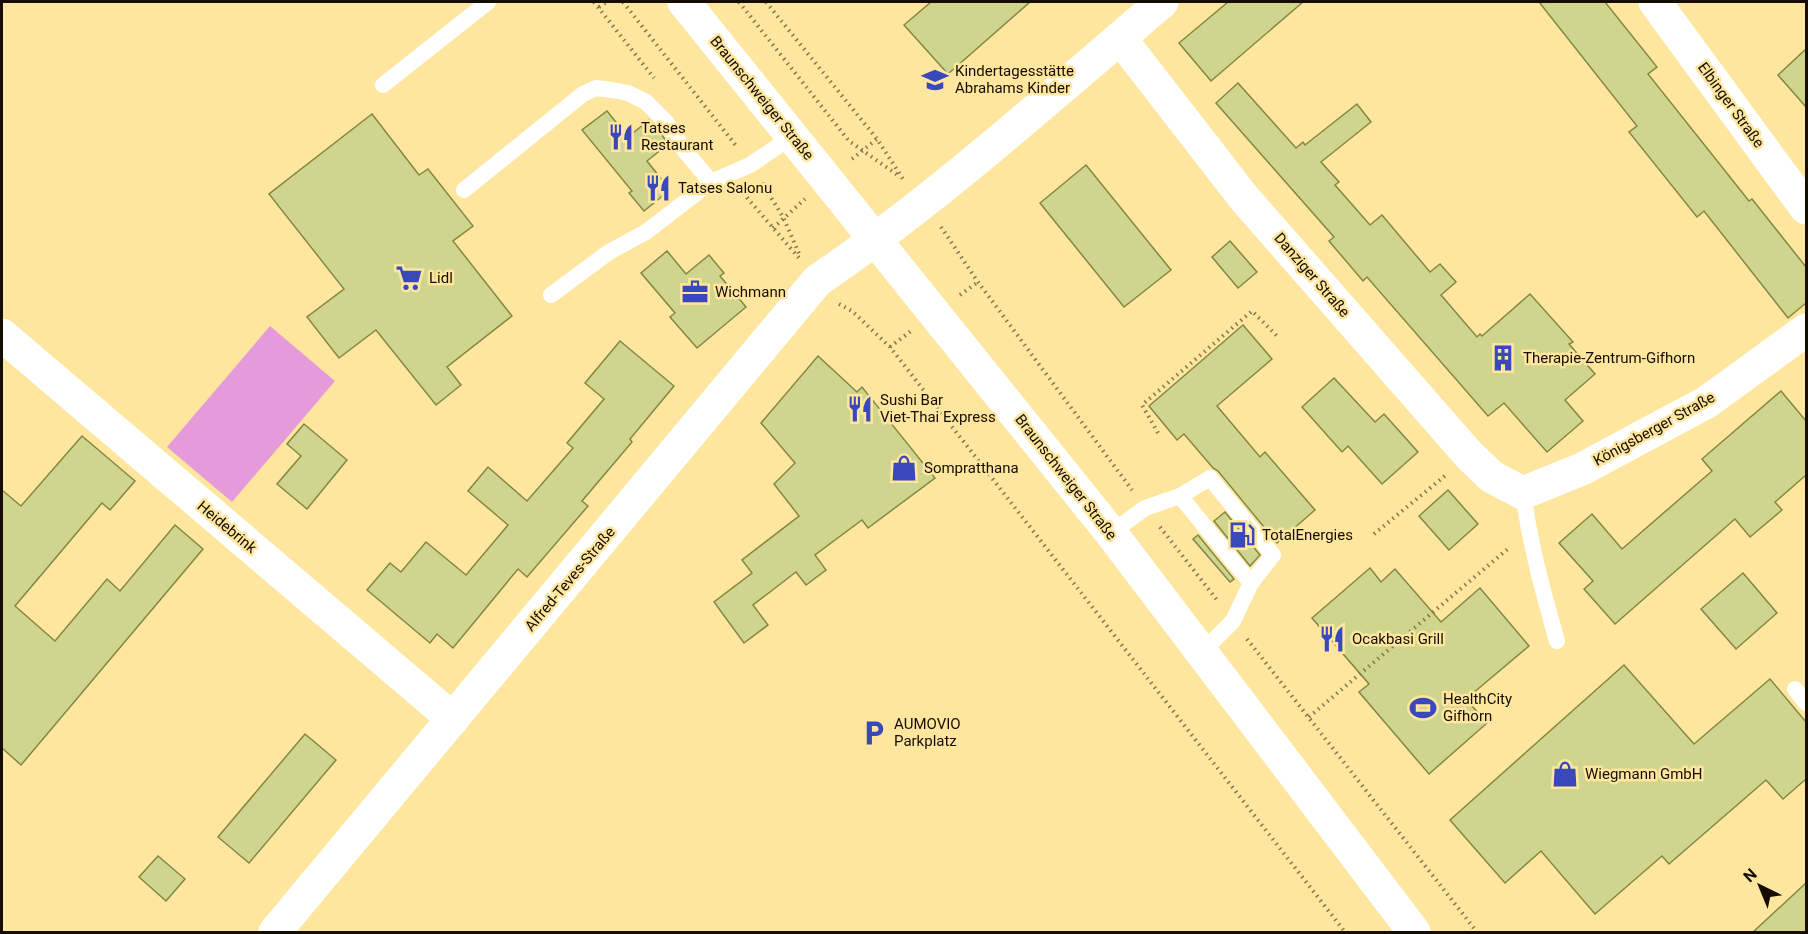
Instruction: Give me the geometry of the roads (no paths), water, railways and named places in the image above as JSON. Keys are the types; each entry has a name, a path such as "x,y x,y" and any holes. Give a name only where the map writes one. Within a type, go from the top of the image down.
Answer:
{"street":[{"name":"Braunschweiger Straße","path":"684,2 1111,533 1414,933"},
{"name":"Alfred-Teves-Straße","path":"275,933 817,282 924,204 1162,2"},
{"name":"Elbinger Straße","path":"1655,2 1806,208"},
{"name":"Danziger Straße","path":"1119,38 1245,198 1469,455 1492,477 1523,493"},
{"name":"Königsberger Straße","path":"1523,493 1582,469 1707,402 1806,330"},
{"name":"Heidebrink","path":"2,335 453,719"}],"lane":[{"path":"383,85 488,2"},
{"path":"464,190 583,94 596,88 628,93 646,102 666,122 685,151 711,182"},
{"path":"551,295 609,252 646,232 711,182 750,165 793,135"},
{"path":"1111,533 1145,508 1180,496 1210,478 1273,555 1251,583 1233,621 1202,652"},
{"path":"1523,493 1528,530 1557,641"},
{"path":"1180,496 1251,583"},
{"path":"1795,689 1806,703"}],"place":[{"name":"Kindertagesstätte Abrahams Kinder","path":"935,80"},
{"name":"Tatses Restaurant","path":"621,137"},
{"name":"Tatses Salonu","path":"658,188"},
{"name":"Lidl","path":"409,278"},
{"name":"Wichmann","path":"695,292"},
{"name":"Therapie-Zentrum-Gifhorn","path":"1503,358"},
{"name":"Sushi Bar Viet-Thai Express","path":"860,409"},
{"name":"Sompratthana","path":"904,468"},
{"name":"TotalEnergies","path":"1242,535"},
{"name":"Ocakbasi Grill","path":"1332,639"},
{"name":"HealthCity Gifhorn","path":"1423,708"},
{"name":"AUMOVIO Parkplatz","path":"874,733"},
{"name":"Wiegmann GmbH","path":"1565,774"}]}
